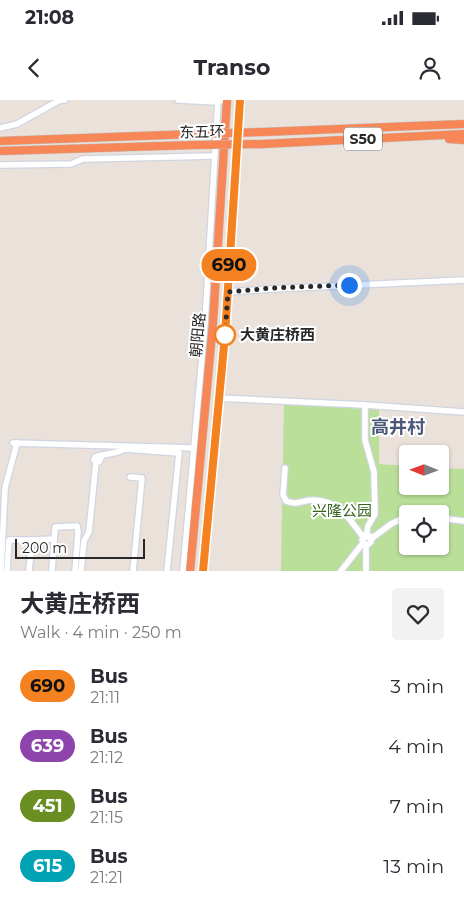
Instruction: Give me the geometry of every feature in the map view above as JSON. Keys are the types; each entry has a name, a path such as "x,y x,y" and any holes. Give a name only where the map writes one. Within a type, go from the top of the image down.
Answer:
{"highway":[{"name":"朝阳路","path":"190,571 213,323 227,100"},
{"name":"朝阳路","path":"195,571 218,323 231,100"},
{"path":"432,126 464,120"},
{"name":"东五环","path":"0,141 464,124"},
{"name":"东五环","path":"0,151 263,144 464,134"},
{"path":"414,137 464,140"}],"street":[{"path":"0,128 17,124 60,100 65,100"},
{"path":"178,100 220,101"},
{"name":"朝阳路","path":"203,571 228,292 240,100"},
{"name":"朝阳路","path":"183,571 205,323 214,156 220,101"},
{"path":"0,166 71,164 83,159 214,156"},
{"path":"228,292 272,288 464,280"},
{"path":"219,398 365,404 464,412"},
{"path":"365,404 366,440 374,472 375,514 368,526 366,571"},
{"path":"1,571 2,487 14,443 194,448"},
{"path":"82,571 84,541 89,532 97,459 125,449 179,453 167,571"},
{"path":"285,468 284,495 286,501 295,504 311,500 340,508 366,540"},
{"path":"130,477 142,478 133,571"},
{"path":"341,571 366,540 399,520"},
{"path":"449,520 464,522"},
{"path":"52,571 55,527 77,526 75,571"},
{"path":"7,571 9,540 54,540"},
{"path":"29,571 32,540"}],"green space":[{"name":"兴隆公园","path":"284,403 379,410 379,464 399,465 399,495 449,495 449,468 464,469 464,571 281,571"}],"bus line":[{"name":"690","path":"203,571 225,335 240,100"}],"place":[{"name":"大黄庄桥西","path":"225,335"}],"district":[{"name":"高井村","path":"398,427"}],"route":[{"path":"225,335 228,292 349,285"}]}
